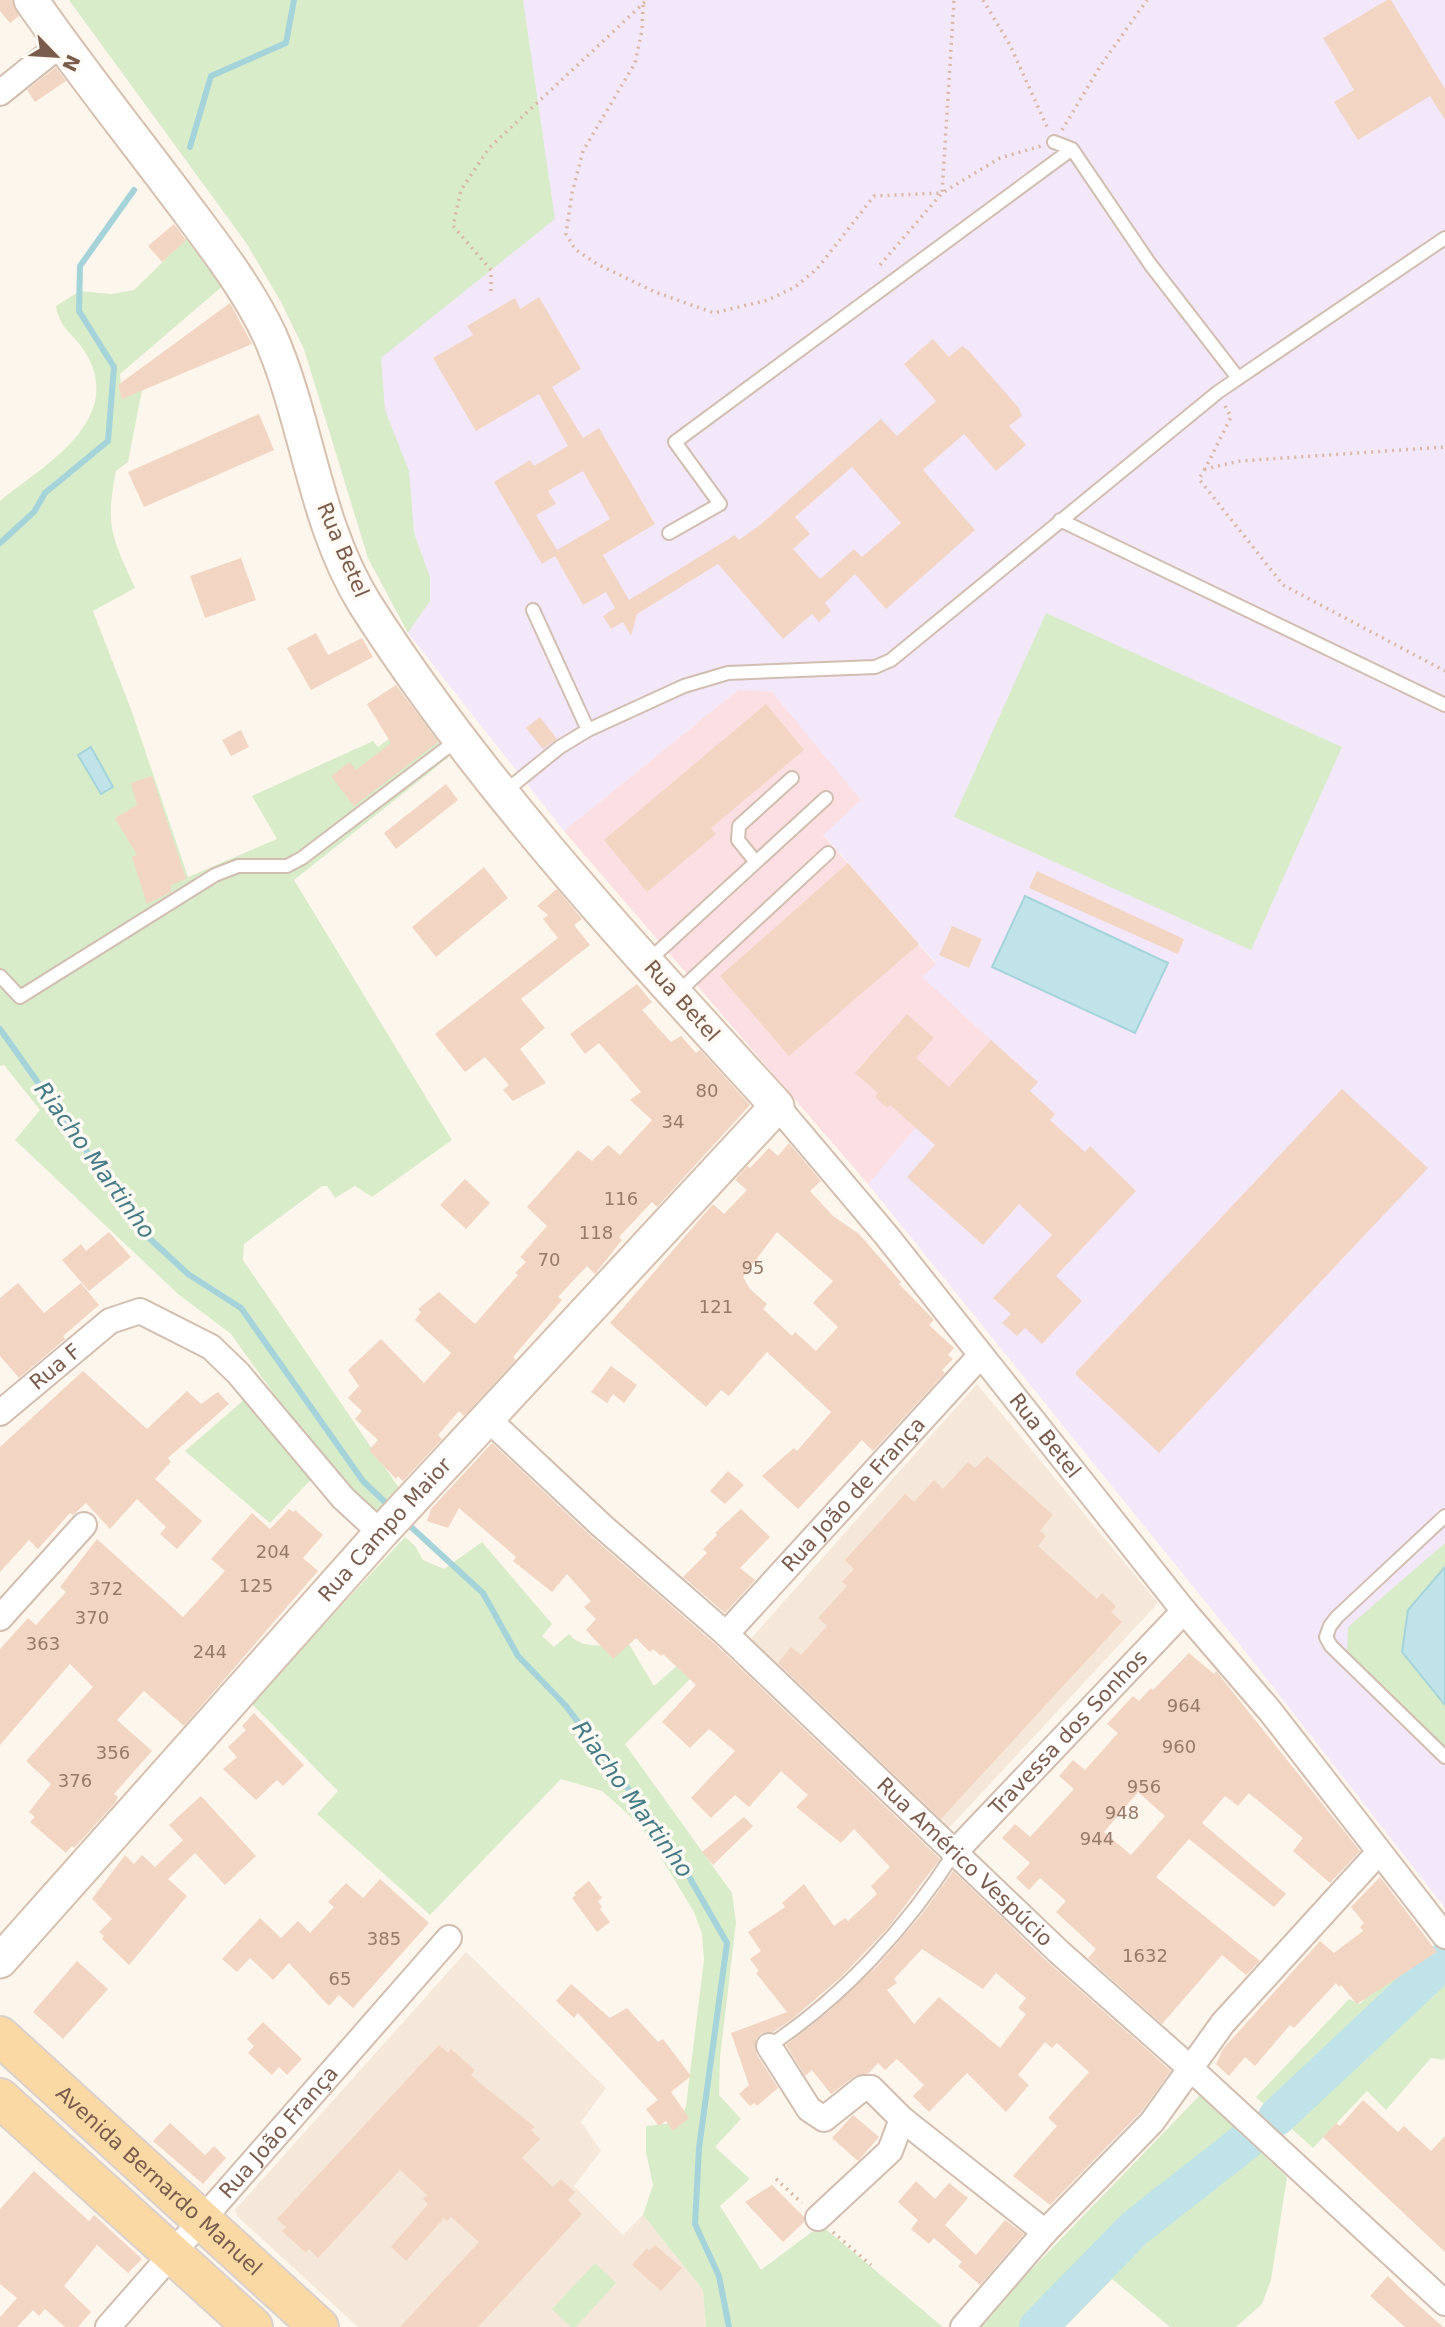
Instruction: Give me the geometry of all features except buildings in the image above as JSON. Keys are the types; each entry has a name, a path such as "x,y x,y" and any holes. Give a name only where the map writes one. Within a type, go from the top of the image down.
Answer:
{"main road":[{"name":"Avenida Bernardo Manuel","path":"0,2036 319,2327"},
{"path":"0,2098 253,2327"}],"street":[{"name":"Rua Betel","path":"30,0 190,212 251,299 285,376 328,526 362,599 412,675 503,793 675,994 777,1106 981,1355 1184,1611 1240,1675 1445,1936"},
{"path":"0,93 61,44"},
{"name":"Rua Campo Maior","path":"0,1961 381,1533 777,1106"},
{"name":"Rua F","path":"0,1413 110,1321 140,1311 211,1347 238,1373 343,1498 381,1533"},
{"name":"Rua João de França","path":"726,1634 981,1355"},
{"name":"Rua Américo Vespúcio","path":"488,1419 601,1526 726,1634 954,1853 1445,2303"},
{"path":"0,1618 84,1525"},
{"name":"Travessa dos Sonhos","path":"954,1853 1184,1611"},
{"path":"963,2327 1045,2232 1152,2122 1223,2023 1379,1852"},
{"name":"Rua João França","path":"108,2327 449,1938"},
{"path":"769,2046 809,2109 818,2117 824,2119 867,2088 878,2094 902,2119 1045,2232"},
{"path":"818,2218 890,2151 902,2119"}],"lane":[{"path":"1054,142 1072,149 1150,264 1238,378"},
{"path":"668,533 720,504 676,442 1072,149"},
{"path":"503,793 560,747 588,730 684,686 728,673 875,667 891,660 1218,392 1445,238"},
{"path":"1060,520 1445,705"},
{"path":"533,610 588,730"},
{"path":"0,975 20,998 215,875 239,866 287,866 302,858 460,737"},
{"path":"755,861 738,840 739,826 792,778"},
{"path":"647,962 825,797"},
{"path":"675,994 828,853"},
{"path":"1445,1516 1338,1617 1327,1631 1326,1637 1331,1646 1445,1757"},
{"path":"769,2046 825,2000 898,1931 916,1910 954,1853"}],"path":[{"path":"491,290 491,270 453,226 460,190 489,148 647,0"},
{"path":"942,193 954,0"},
{"path":"983,0 1010,45 1054,142"},
{"path":"880,265 942,193 1000,158 1054,142 1101,65 1147,0"},
{"path":"643,5 642,30 635,63 583,152 572,193 566,234 575,249 597,264 682,304 714,313 768,300 795,287 817,269 874,196 942,193"},
{"path":"1218,392 1231,417 1199,479 1283,585 1445,671"},
{"path":"1205,469 1240,461 1445,447"}],"shaded area":[{"path":"69,0 1445,0 1445,1908 1241,1646 868,1184 903,1141 921,977 936,963 823,834 860,800 738,690 564,831 408,633 368,558 304,349 280,300 247,244"},
{"path":"738,690 772,692 861,800 823,835 936,964 922,977 991,1040 868,1184 564,831"},
{"path":"977,1384 1158,1603 949,1828 748,1642"},
{"path":"466,1952 606,2088 581,2122 601,2151 574,2186 623,2235 643,2215 703,2290 706,2327 358,2327 237,2216 235,2210"}],"green space":[{"path":"69,0 523,0 555,219 381,358 385,410 409,471 414,533 430,577 430,601 408,633 368,558 304,349 280,300 247,244"},
{"path":"188,237 225,284 120,374 122,396 143,385 128,462 116,471 111,506 116,543 135,588 93,611 132,712 188,877 277,839 252,796 373,741 378,747 419,716 449,757 294,880 452,1140 372,1197 355,1186 335,1198 327,1186 322,1186 244,1244 243,1260 399,1488 379,1513 370,1512 324,1464 231,1334 178,1294 15,1140 40,1110 4,1065 0,1066 0,501 74,440 87,421 95,401 96,379 87,355 61,321 56,306 80,291 111,294 134,290"},
{"path":"1046,613 1342,747 1251,950 954,817"},
{"path":"246,1398 316,1474 270,1523 185,1451"},
{"path":"405,1537 415,1546 423,1560 444,1569 482,1542 552,1624 542,1636 554,1647 569,1634 588,1645 629,1644 654,1686 686,1658 699,1670 625,1744 732,1893 736,1923 720,2057 719,2095 741,2119 715,2147 750,2179 720,2206 761,2270 821,2225 943,2327 706,2327 703,2290 643,2215 653,2185 646,2152 646,2126 680,2122 686,2106 704,1960 702,1934 694,1912 648,1836 602,1791 561,1779 430,1915 317,1814 338,1791 251,1703"},
{"path":"1445,1543 1445,1746 1347,1652 1348,1627"},
{"path":"1438,1951 1445,1961 1445,2057 1443,2060 1431,2058 1386,2110 1367,2091 1313,2148 1256,2097 1349,1999 1360,2004 1386,1976 1407,1974"},
{"path":"1200,2095 1287,2177 1271,2280 1262,2304 1236,2327 1170,2327 1112,2279 1065,2327 976,2327"},
{"path":"595,2263 616,2283 576,2327 571,2327 552,2309"}],"water":[{"path":"91,747 113,787 101,794 78,755"},
{"path":"1025,896 1168,963 1135,1033 992,967"},
{"path":"1445,1567 1445,1705 1402,1652 1408,1610"}],"waterway":[{"path":"190,147 211,76 286,43 294,0"},
{"path":"0,543 34,512 45,493 108,441 114,367 79,311 80,266 134,190"},
{"name":"Riacho Martinho","path":"0,1029 148,1237 188,1274 241,1308 363,1481 387,1504"},
{"name":"Riacho Martinho","path":"410,1526 483,1593 518,1656 566,1706 672,1847 727,1943 699,2148 695,2224 719,2276 729,2327"},
{"path":"1277,2117 1441,1963"},
{"path":"1038,2327 1135,2228 1250,2138"}]}
